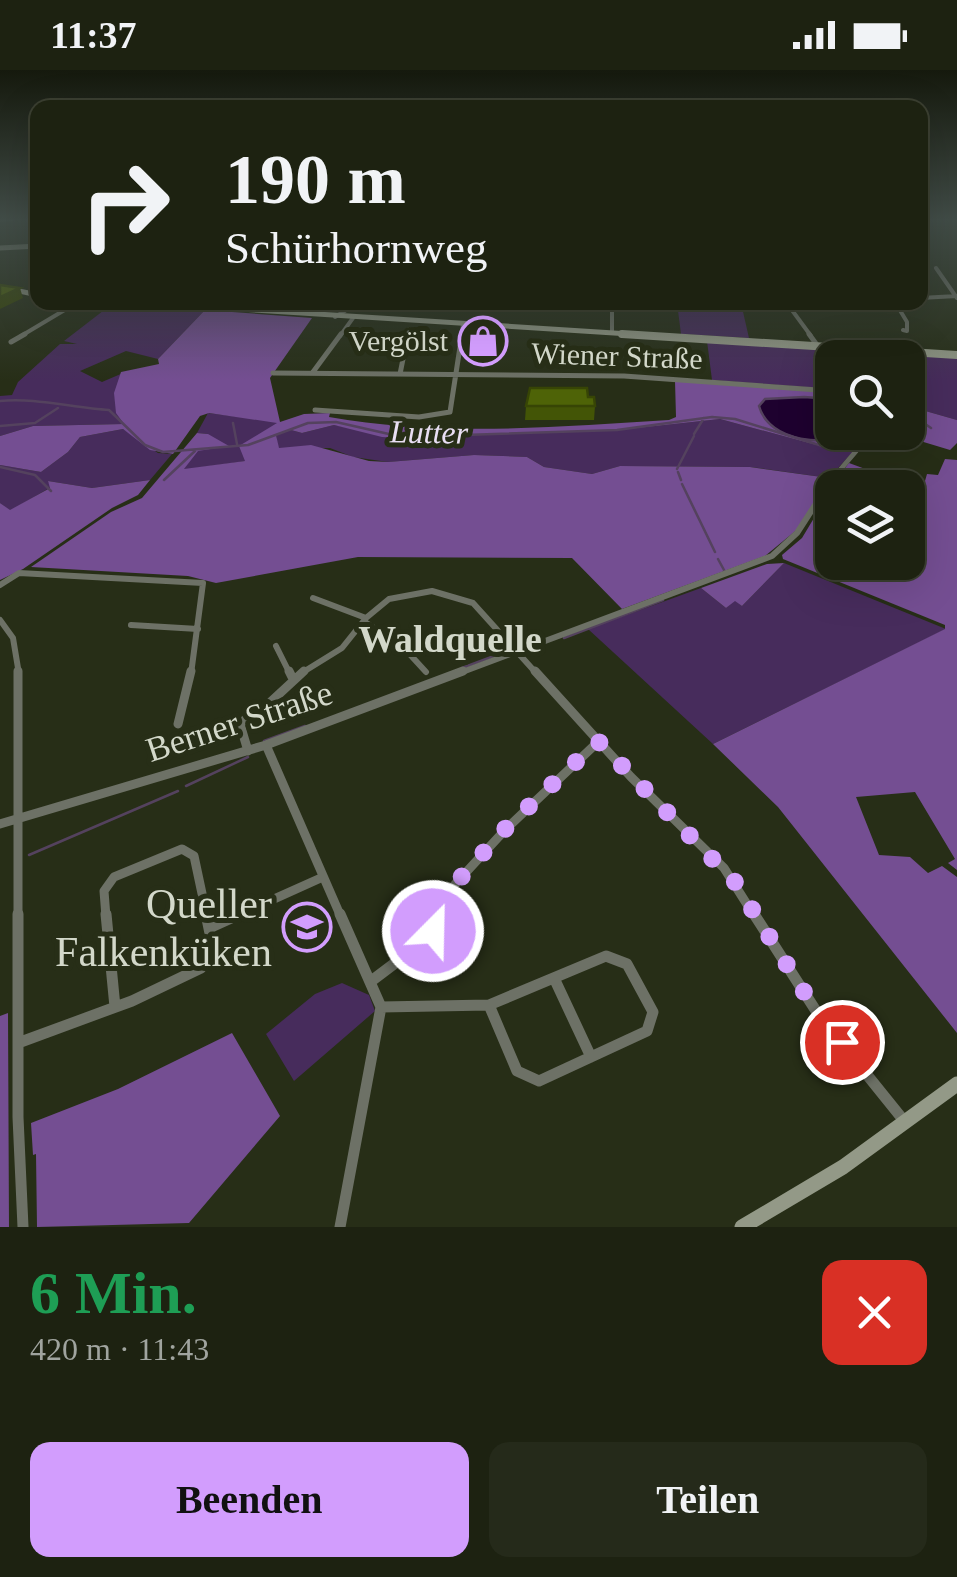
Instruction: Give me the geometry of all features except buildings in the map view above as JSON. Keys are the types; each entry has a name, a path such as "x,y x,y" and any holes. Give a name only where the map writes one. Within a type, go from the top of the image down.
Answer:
{"main road":[{"path":"0,287 30,293"},
{"path":"233,310 815,345"},
{"path":"925,355 957,355"},
{"path":"742,1227 843,1167 957,1084"}],"street":[{"path":"940,273 957,297"},
{"path":"928,298 957,297"},
{"path":"12,342 65,310"},
{"path":"335,317 346,310"},
{"path":"612,310 612,333"},
{"path":"792,310 815,342"},
{"path":"900,310 907,322 907,331 904,330"},
{"path":"313,372 353,318"},
{"path":"315,410 352,408 440,416 452,410 464,325"},
{"path":"400,374 409,329"},
{"name":"Wiener Straße","path":"273,372 624,376 815,390"},
{"name":"Berner Straße","path":"0,824 266,745 772,556 803,529 822,492 856,450"},
{"path":"0,585 19,574 204,583 178,724"},
{"path":"264,708 284,692 292,679 332,656 366,620 409,593 451,592 480,610 598,741 735,882 818,1014 906,1122"},
{"path":"313,598 366,620 404,648 426,672"},
{"path":"0,620 13,638 18,657 18,1043 23,1227"},
{"path":"132,625 198,628"},
{"path":"276,646 292,679"},
{"path":"248,751 240,724 252,713"},
{"path":"370,982 431,936 435,906 504,830 598,741"},
{"path":"266,745 381,1008 340,1227"},
{"path":"18,1043 115,1007 201,968 213,948 194,856 182,849 114,877 104,891 115,1007"},
{"path":"208,928 323,877"},
{"path":"381,1008 489,1005 606,956 627,964 653,1012 647,1031 538,1081 516,1072 489,1005"},
{"path":"554,978 591,1057"}],"shaded area":[{"path":"104,310 205,310 158,359 126,351 80,371 102,382 123,373 124,424 33,426 0,436 0,396 12,395 18,382 60,344 77,344 64,341"},
{"path":"205,310 312,318 270,378 280,422 304,414 330,413 329,417 371,423 456,429 669,420 676,417 675,381 815,391 815,399 765,399 764,418 780,429 815,438 815,445 720,419 619,430 402,438 334,425 276,435 279,448 311,445 369,461 474,455 527,457 544,467 592,474 620,466 750,467 815,476 815,501 799,528 765,556 622,609 572,558 358,557 216,583 188,576 31,567 111,512 142,498 197,433 208,434 229,446 198,451 184,469 245,461 239,446 277,423 209,413 200,416 173,454 150,450 123,429 80,437 68,452 41,472 0,465 0,436 33,426 124,424 116,413 114,393 121,372 159,364 158,359"},
{"path":"678,310 743,310 749,338 681,334"},
{"path":"707,341 815,349 815,388 712,380"},
{"path":"925,356 957,358 957,420 925,411"},
{"path":"815,398 815,440 801,439 774,428 759,406 765,399"},
{"path":"925,411 957,420 957,443 950,450 925,442"},
{"path":"208,413 279,422 246,461 183,470 208,434 197,433"},
{"path":"720,419 815,445 815,450 854,450 836,470 815,470 815,476 751,467 620,466 592,474 544,467 527,457 474,455 388,462 353,457 330,448 278,448 276,435 334,425 402,438 619,430"},
{"path":"123,429 158,453 172,454 150,480 92,488 48,481 51,487 10,511 0,503 0,465 41,472 68,452 80,437"},
{"path":"945,459 957,460 957,870 948,863 955,859 915,792 856,797 879,855 910,857 928,873 942,866 957,877 957,1033 778,807 713,744 945,629 945,625 835,580 925,580 925,481 927,474 938,475"},
{"path":"849,463 868,470 844,470"},
{"path":"150,480 138,495 0,580 0,503 10,510 50,488 48,481 92,488"},
{"path":"814,518 815,572 783,559 782,555 802,538"},
{"path":"784,563 815,576 815,580 826,580 946,629 713,744 588,629 701,588 726,608 735,600 742,606"},
{"path":"784,563 742,606 735,601 726,608 701,588 767,564"},
{"path":"342,983 369,995 375,1011 294,1081 266,1034 315,994"},
{"path":"8,1013 9,1227 0,1227 0,1016"},
{"path":"232,1033 280,1116 189,1223 37,1227 36,1154 33,1155 31,1123 118,1089"}],"waterway":[{"name":"Lutter","path":"0,401 109,410 145,445 163,452 248,445 308,423 336,422 402,437 617,430 704,418"},
{"path":"0,426 35,423 58,408"},
{"path":"694,434 704,418"},
{"name":"Lutter","path":"704,418 735,419 815,444"},
{"path":"233,423 237,444"},
{"path":"925,424 931,428"},
{"path":"677,469 694,436"},
{"path":"164,480 195,451"},
{"path":"0,467 35,475 51,491"},
{"path":"678,472 681,480"},
{"path":"682,484 715,552"},
{"path":"718,559 724,570"},
{"path":"564,638 663,600"},
{"path":"462,668 502,653"},
{"path":"264,741 305,726"},
{"path":"186,786 248,757"},
{"path":"29,855 178,791"}],"place":[{"name":"Vergölst","path":"483,341"},
{"name":"Queller Falkenküken","path":"307,927"}],"district":[{"name":"Waldquelle","path":"450,639"}],"route":[{"path":"433,931 435,906 504,830 598,741 735,882 818,1014 842,1042"}]}
